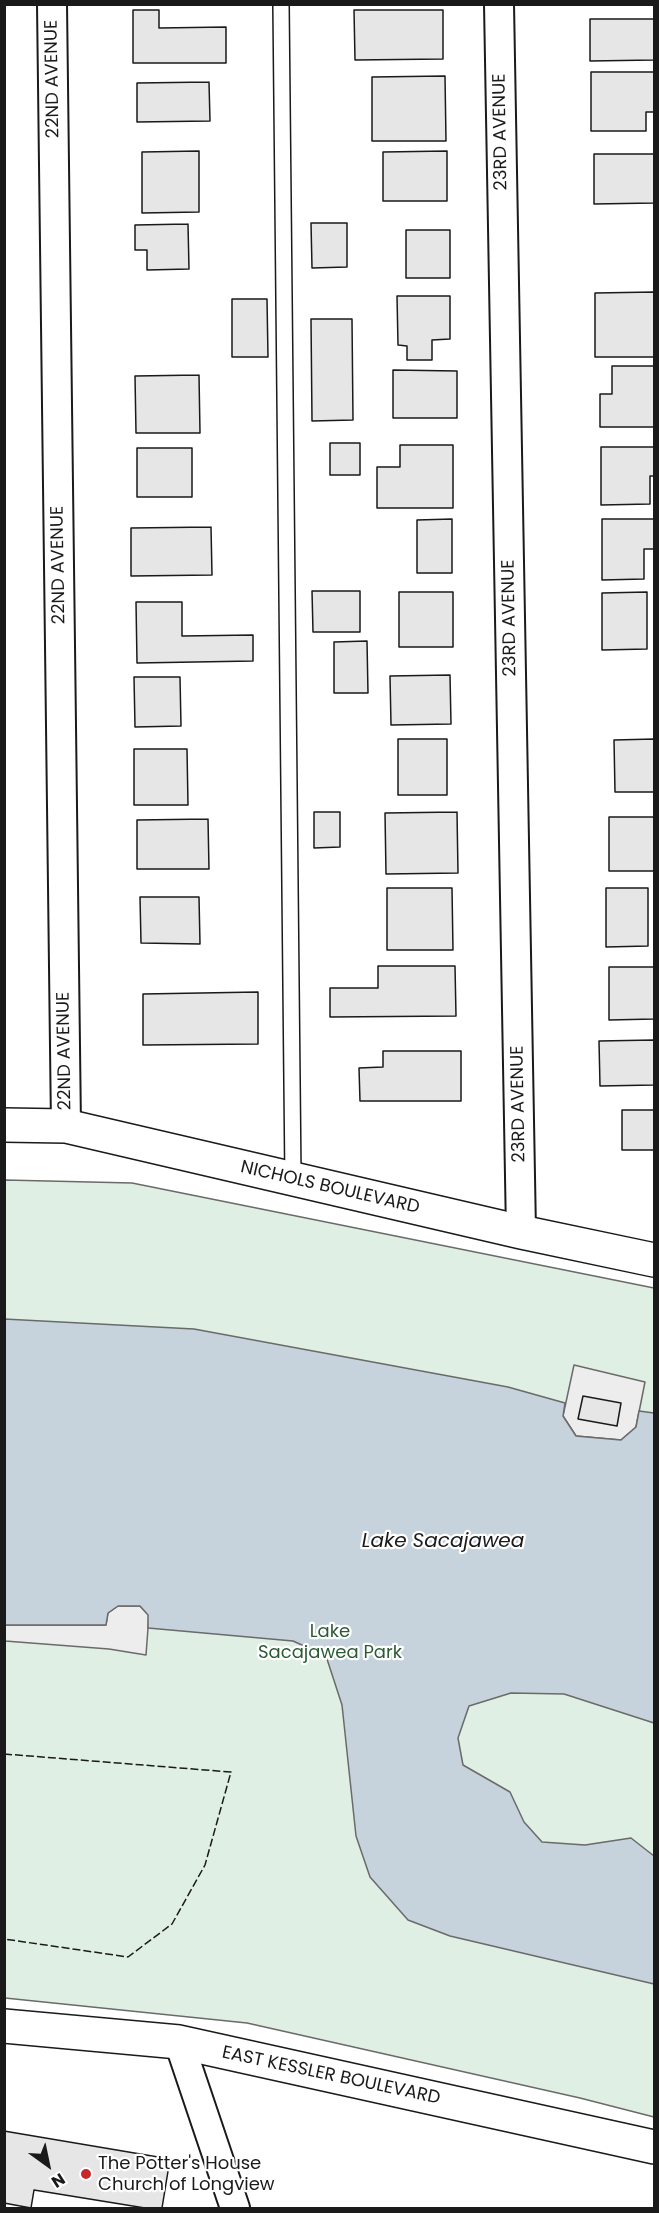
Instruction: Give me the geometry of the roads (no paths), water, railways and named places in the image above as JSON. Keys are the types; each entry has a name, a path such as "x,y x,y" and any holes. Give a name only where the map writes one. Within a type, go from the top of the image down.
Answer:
{"main road":[{"name":"NICHOLS BOULEVARD","path":"4,1125 66,1126 521,1232 654,1260"},
{"name":"EAST KESSLER BOULEVARD","path":"4,2026 179,2042 654,2147"}],"street":[{"name":"22ND AVENUE","path":"52,4 66,1126"},
{"name":"23RD AVENUE","path":"499,4 521,1232"},
{"path":"179,2042 235,2208"}],"lane":[{"path":"282,4 293,1179"}],"water":[{"name":"Lake Sacajawea","path":"4,1319 194,1329 508,1387 565,1403 563,1416 576,1436 621,1440 636,1427 639,1411 654,1413 654,1723 564,1694 511,1693 469,1706 458,1738 463,1765 510,1792 524,1822 542,1842 585,1845 631,1838 654,1856 654,1984 450,1936 408,1920 370,1877 356,1836 342,1705 326,1656 293,1641 148,1628 148,1615 140,1606 118,1606 108,1613 106,1625 5,1625"}],"place":[{"name":"The Potter's House Church of Longview","path":"86,2174"}],"park label":[{"name":"Lake Sacajawea Park","path":"330,1642"}]}
